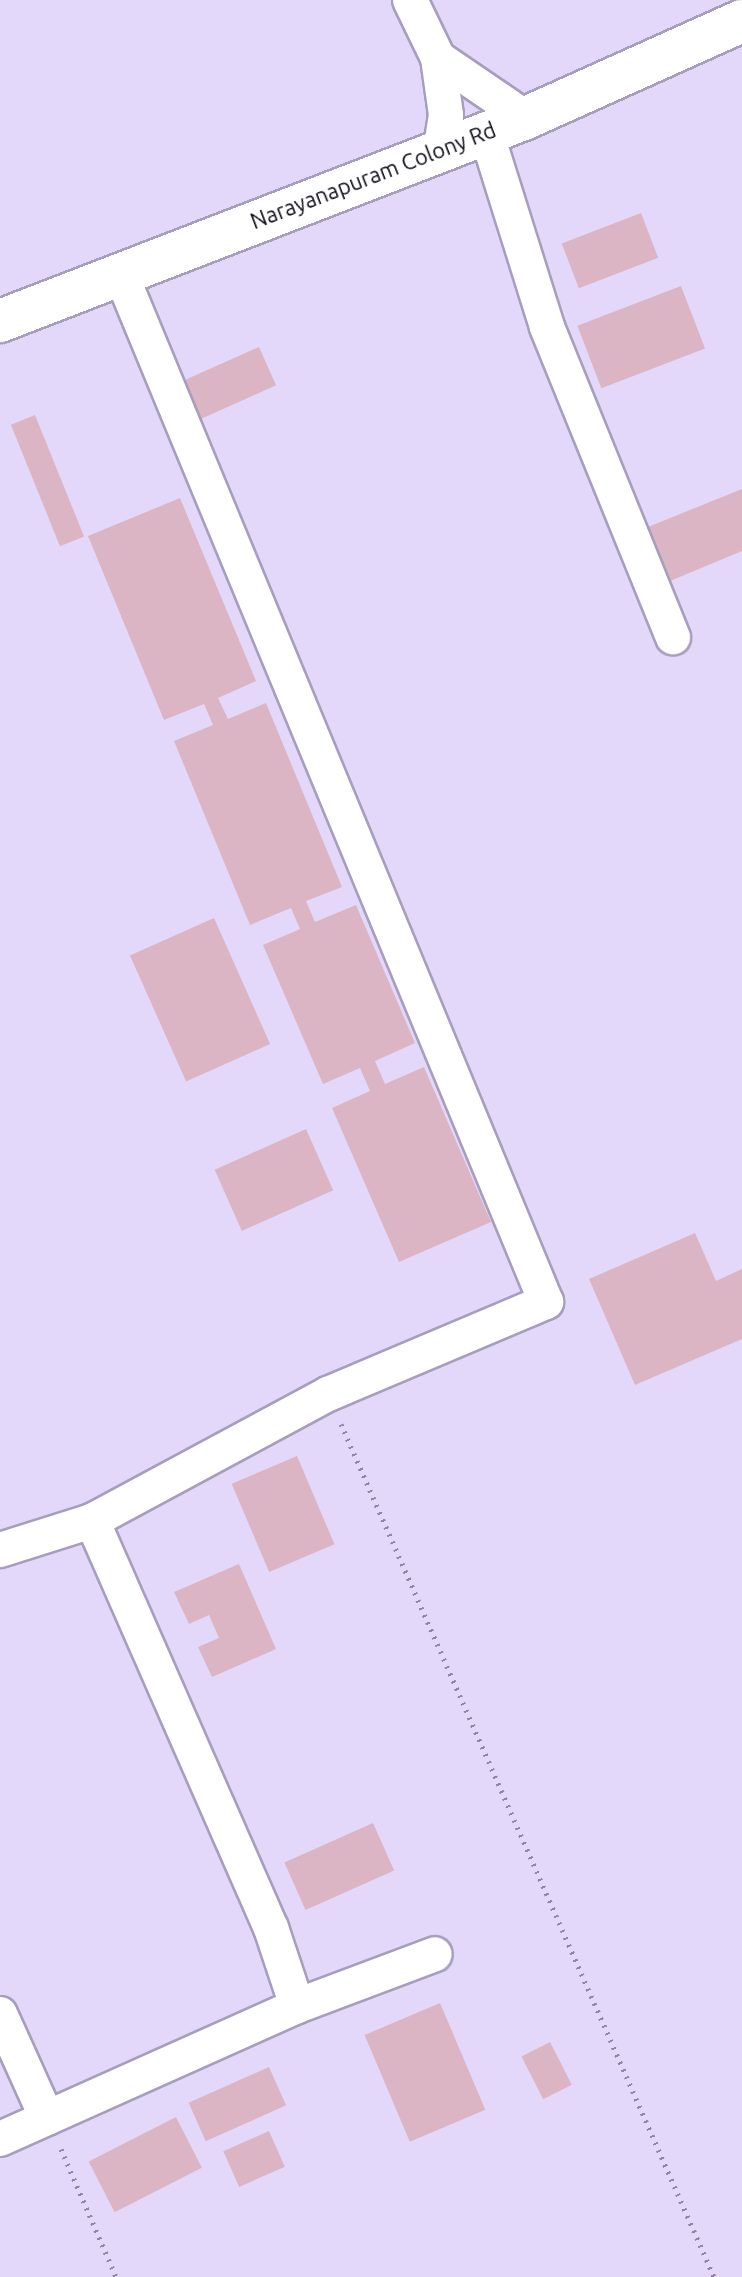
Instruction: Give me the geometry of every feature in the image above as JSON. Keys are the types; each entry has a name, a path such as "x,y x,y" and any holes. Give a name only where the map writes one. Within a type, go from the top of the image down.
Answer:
{"street":[{"path":"410,0 438,58 446,115 441,148"},
{"name":"Narayanapuram Colony Rd","path":"0,321 441,148 526,118 742,21"},
{"path":"438,58 526,118"},
{"path":"486,132 547,327 673,637"},
{"path":"0,1550 92,1521 328,1394 546,1302 120,272"},
{"path":"92,1521 271,1928 297,2006"},
{"path":"0,2139 297,2006 435,1954"},
{"path":"0,2014 47,2118"}],"path":[{"path":"328,1394 714,2277"},
{"path":"47,2118 116,2277"}],"building":[{"path":"641,213 658,258 579,288 562,243"},
{"path":"681,286 705,349 601,388 577,326"},
{"path":"259,347 276,385 200,419 183,381"},
{"path":"35,415 84,536 60,546 11,425"},
{"path":"742,489 742,551 670,581 648,527"},
{"path":"180,498 256,681 218,698 228,719 266,703 342,887 306,901 315,922 356,905 415,1043 375,1061 385,1084 424,1067 491,1222 399,1262 332,1108 370,1091 360,1068 323,1084 263,945 300,929 291,908 250,925 174,741 213,725 204,704 164,720 88,536"},
{"path":"214,918 270,1044 186,1081 130,955"},
{"path":"306,1129 333,1190 242,1231 215,1170"},
{"path":"695,1233 716,1281 742,1269 742,1339 635,1385 589,1279"},
{"path":"297,1456 335,1544 269,1572 232,1484"},
{"path":"239,1564 276,1649 212,1677 198,1647 219,1638 209,1615 189,1624 174,1592"},
{"path":"373,1823 394,1871 306,1910 284,1862"},
{"path":"440,2003 485,2110 410,2142 365,2035"},
{"path":"550,2042 572,2085 543,2099 521,2057"},
{"path":"269,2067 286,2105 206,2141 189,2103"},
{"path":"176,2117 202,2168 115,2212 89,2161"},
{"path":"269,2131 285,2167 239,2187 223,2151"}]}
